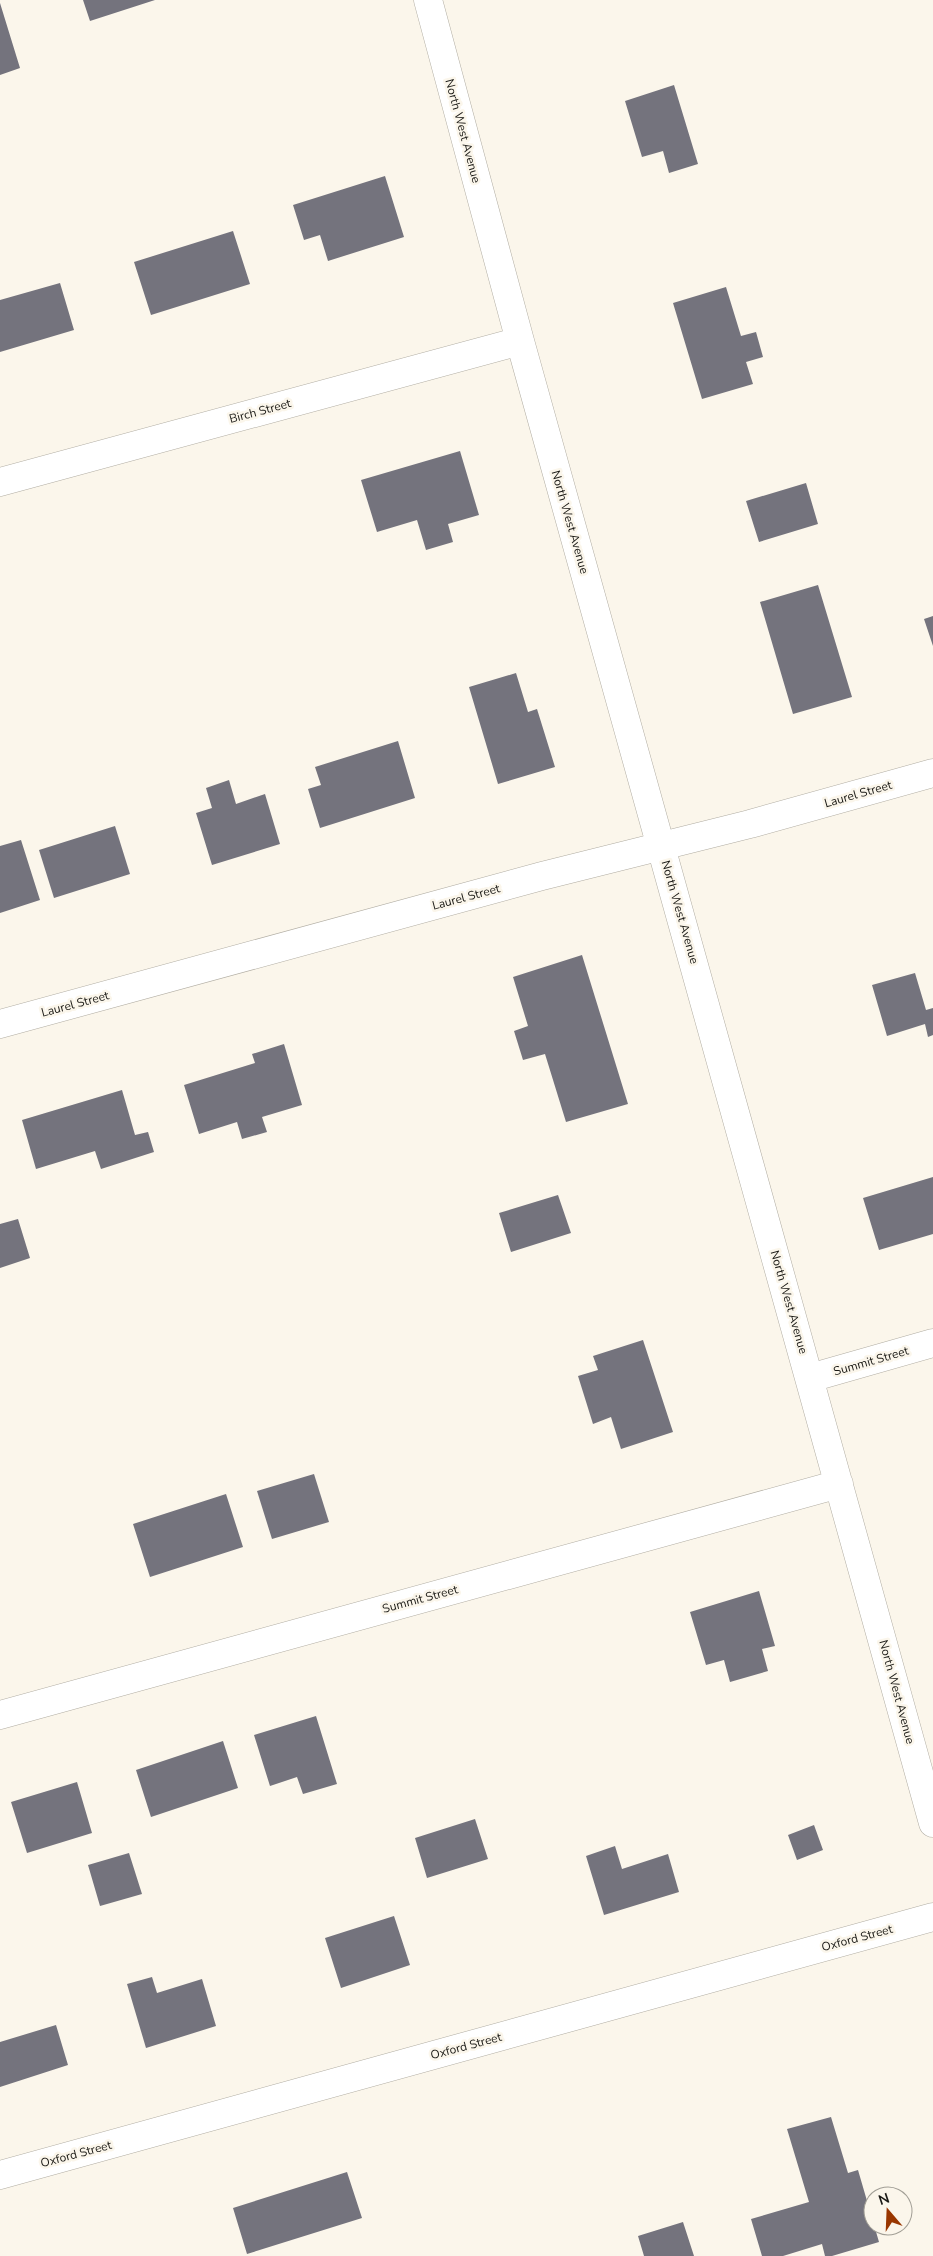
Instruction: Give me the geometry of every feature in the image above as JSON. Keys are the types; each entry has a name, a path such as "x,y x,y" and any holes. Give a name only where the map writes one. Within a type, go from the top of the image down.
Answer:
{"street":[{"name":"North West Avenue","path":"428,0 520,340 933,1823"},
{"name":"Birch Street","path":"0,482 520,340"},
{"name":"Laurel Street","path":"0,1024 542,876 750,824 933,773"},
{"name":"Summit Street","path":"810,1378 933,1343"},
{"name":"Summit Street","path":"0,1715 839,1484"},
{"name":"Oxford Street","path":"0,2175 933,1916"}],"building":[{"path":"83,0 155,0 90,21"},
{"path":"0,3 20,68 0,75"},
{"path":"674,85 698,164 669,173 663,151 642,157 625,101"},
{"path":"385,176 404,237 328,261 320,235 304,240 293,205"},
{"path":"233,231 250,284 151,315 134,262"},
{"path":"60,283 74,330 0,352 0,300"},
{"path":"726,287 741,336 756,332 763,357 746,362 753,384 702,399 673,303"},
{"path":"460,451 479,515 448,524 453,542 426,550 417,520 377,532 361,480"},
{"path":"806,483 818,524 759,542 746,501"},
{"path":"818,585 852,697 793,714 760,602"},
{"path":"933,616 933,646 924,619"},
{"path":"516,673 528,712 537,709 555,767 498,784 469,687"},
{"path":"398,741 415,798 320,828 308,789 321,785 315,767"},
{"path":"229,780 236,804 265,794 280,844 212,865 196,813 212,808 206,788"},
{"path":"115,826 130,874 54,898 39,850"},
{"path":"21,840 40,900 0,913 0,846"},
{"path":"582,955 628,1104 566,1122 545,1054 523,1060 514,1031 528,1026 513,977"},
{"path":"915,973 926,1010 933,1008 933,1035 928,1037 925,1024 887,1036 872,985"},
{"path":"284,1044 302,1105 262,1117 267,1132 242,1139 237,1122 199,1134 184,1085 255,1063 252,1054"},
{"path":"122,1090 135,1135 148,1132 154,1152 101,1169 95,1151 36,1169 22,1120"},
{"path":"933,1177 933,1234 879,1250 863,1198"},
{"path":"558,1195 571,1233 511,1252 499,1213"},
{"path":"18,1219 30,1258 0,1268 0,1224"},
{"path":"643,1340 673,1432 621,1449 611,1417 593,1424 578,1376 598,1370 593,1356"},
{"path":"314,1474 329,1522 272,1539 257,1491"},
{"path":"226,1494 243,1547 150,1577 133,1524"},
{"path":"759,1591 775,1646 762,1649 768,1671 730,1682 724,1660 706,1665 690,1612"},
{"path":"316,1716 337,1784 303,1794 297,1777 270,1786 254,1735"},
{"path":"223,1741 238,1788 151,1817 136,1770"},
{"path":"77,1782 92,1833 27,1853 11,1802"},
{"path":"475,1819 488,1859 427,1878 415,1838"},
{"path":"814,1825 823,1850 797,1860 788,1835"},
{"path":"615,1846 622,1869 668,1854 679,1892 604,1915 586,1856"},
{"path":"129,1853 142,1894 100,1906 88,1865"},
{"path":"394,1916 410,1965 341,1988 325,1938"},
{"path":"152,1977 157,1993 202,1979 216,2026 146,2048 127,1984"},
{"path":"56,2025 68,2065 0,2087 0,2042"},
{"path":"831,2117 848,2173 858,2170 863,2187 863,2236 877,2236 879,2242 832,2256 825,2256 822,2244 783,2256 762,2256 751,2219 809,2202 787,2129"},
{"path":"347,2172 362,2218 247,2254 233,2208"},
{"path":"683,2222 694,2256 644,2256 638,2236"}]}
